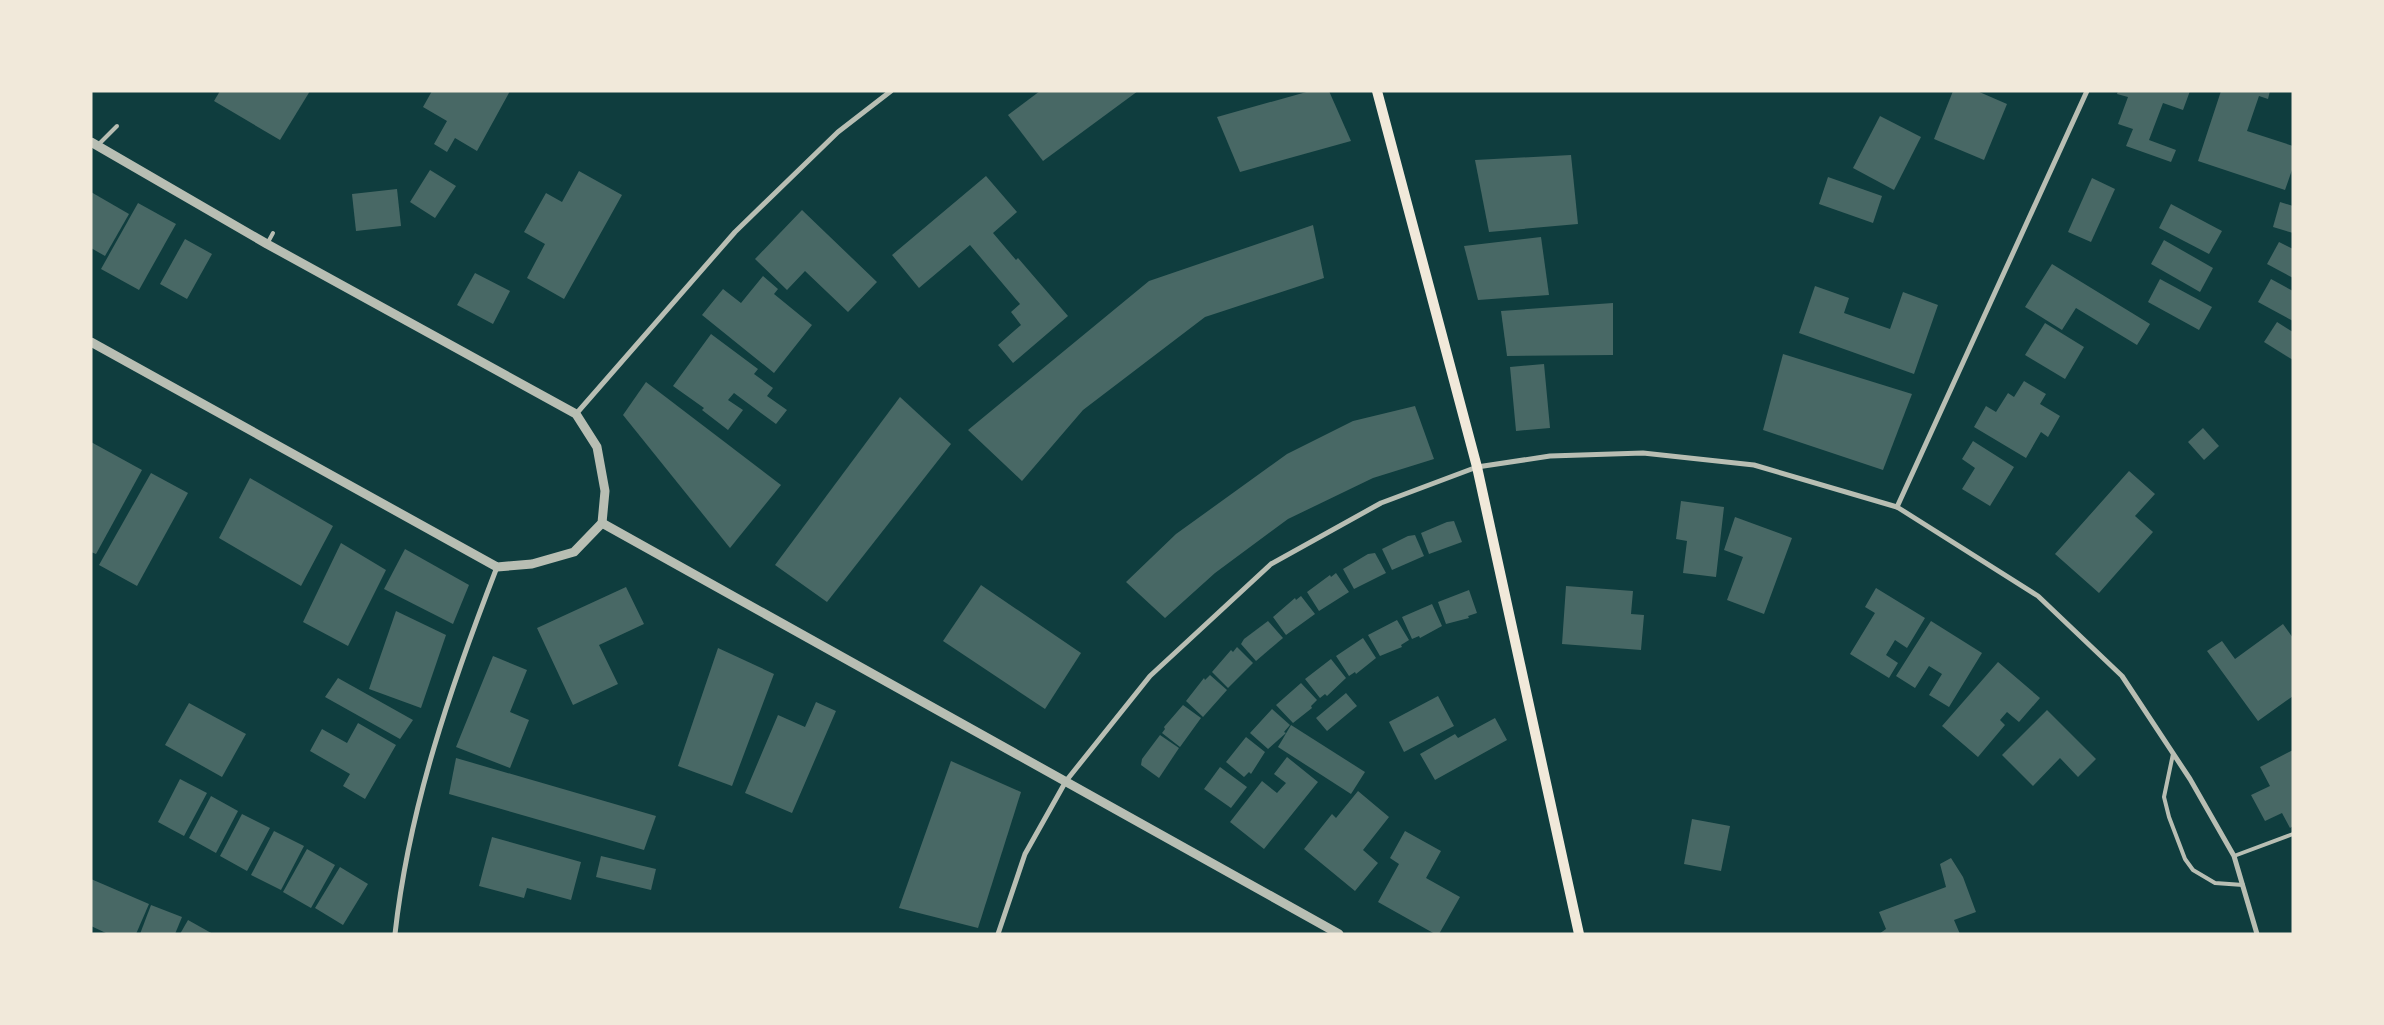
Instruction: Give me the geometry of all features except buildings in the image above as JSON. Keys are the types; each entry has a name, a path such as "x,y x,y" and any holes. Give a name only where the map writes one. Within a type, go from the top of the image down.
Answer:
{"main road":[{"path":"1377,91 1477,467 1579,934"}],"street":[{"path":"576,414 735,232 838,132 891,91"},
{"path":"1897,507 2087,91"},
{"path":"91,342 497,567 532,564 574,552 602,523 605,491 597,447 576,414 267,244 93,144"},
{"path":"998,934 1025,854 1066,781 1150,676 1271,564 1381,504 1477,467 1550,456 1643,453 1754,465 1897,507 2038,596 2122,676 2174,754 2234,856 2257,934"},
{"path":"602,523 1339,934"},
{"path":"395,934 416,810 446,709 497,567"}],"lane":[{"path":"93,144 116,126"},
{"path":"267,244 273,233"},
{"path":"2174,754 2164,796 2169,817 2185,859 2193,870 2214,883 2243,885"},
{"path":"2234,856 2293,834"}]}
